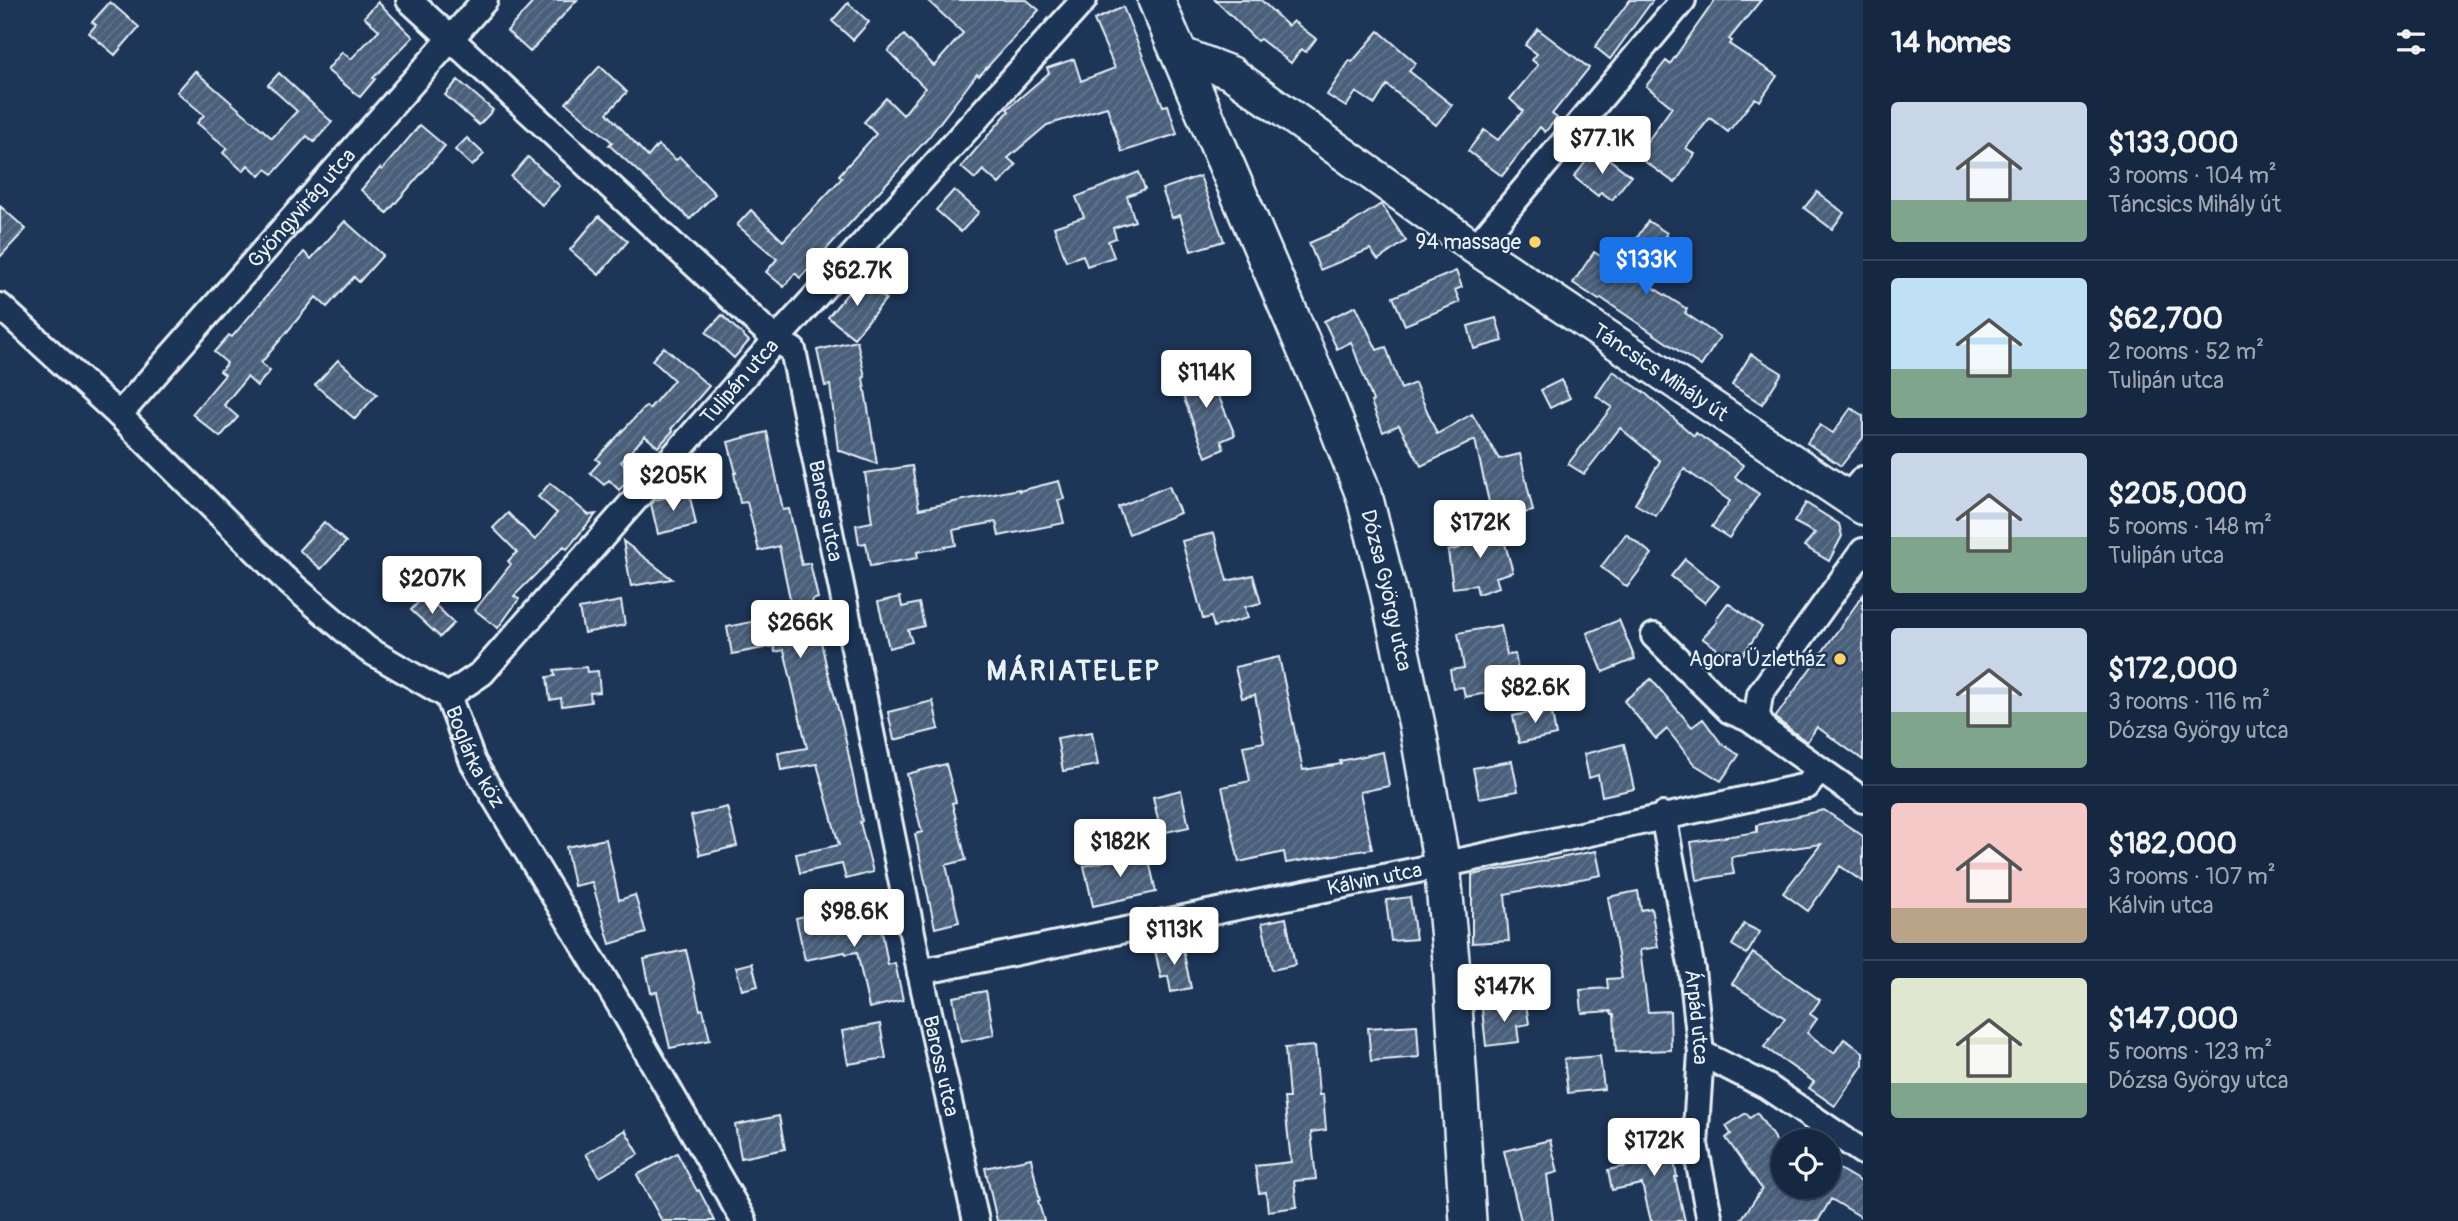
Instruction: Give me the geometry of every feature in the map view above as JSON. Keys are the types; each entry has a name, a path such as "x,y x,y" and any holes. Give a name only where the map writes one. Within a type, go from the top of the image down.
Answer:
{"main road":[{"name":"Dózsa György utca","path":"1156,0 1323,390 1364,495 1409,687 1441,865 1452,974 1468,1221"}],"street":[{"name":"Baross utca","path":"409,0 776,340 793,350 920,972 976,1221"},
{"name":"Gyöngyvirág utca","path":"119,415 485,0"},
{"name":"Tulipán utca","path":"448,696 482,673 776,340 1084,0"},
{"path":"1475,248 1683,0"},
{"name":"Táncsics Mihály út","path":"1179,53 1231,73 1475,248 1858,495"},
{"name":"Boglárka köz","path":"0,306 119,415 285,579 367,649 448,696 474,762 624,1012 744,1221"},
{"path":"1764,729 1757,715 1760,694 1863,551"},
{"path":"1654,636 1730,711 1764,729 1863,800"},
{"name":"Kálvin utca","path":"920,972 1441,865 1807,786 1819,769"},
{"name":"Árpád utca","path":"1663,815 1692,970 1701,1053 1695,1144 1710,1221"},
{"path":"1701,1053 1766,1086 1863,1152"}],"building":[{"path":"535,0 577,0 530,52 507,31"},
{"path":"927,0 1027,0 1039,10 979,76 977,74 928,138 800,278 795,273 784,287 766,272 777,259 737,225 751,210 783,241 842,178 839,175 876,134 864,122 886,98 903,115 925,88 888,51 904,35 934,66 963,33"},
{"path":"1215,0 1261,0 1288,26 1293,21 1316,39 1306,52 1301,49 1291,63 1260,39 1257,41"},
{"path":"1630,0 1653,0 1610,59 1595,47"},
{"path":"1715,0 1761,0 1729,39 1732,41 1729,44 1777,76 1760,101 1755,98 1728,132 1710,118 1686,148 1695,154 1675,183 1637,156 1672,107 1646,86 1666,61 1670,64"},
{"path":"110,2 139,27 115,55 89,33 96,25 92,22"},
{"path":"378,2 413,37 373,78 375,79 360,97 327,70 342,52 351,59 379,30 364,17"},
{"path":"848,3 869,22 853,40 832,21"},
{"path":"1123,7 1163,106 1168,105 1177,134 1122,152 1107,107 1047,125 1008,158 1016,165 999,184 983,170 975,179 961,167 1009,111 1007,109 1049,73 1047,68 1074,59 1081,81 1115,68 1094,20"},
{"path":"1538,29 1589,68 1552,114 1557,118 1545,132 1540,127 1502,176 1468,151 1484,130 1498,140 1523,111 1510,99 1538,65 1532,60 1537,54 1525,45"},
{"path":"1379,31 1416,63 1409,71 1452,105 1436,125 1387,85 1375,104 1356,92 1346,107 1327,95 1350,60 1352,62"},
{"path":"600,66 627,92 607,113 648,157 658,145 676,160 680,157 715,194 690,219 609,145 612,142 566,103"},
{"path":"195,71 272,138 297,111 268,85 279,73 332,122 314,142 307,136 273,174 266,169 260,176 248,165 243,171 223,153 227,148 197,123 204,115 177,92"},
{"path":"458,80 493,110 479,125 445,95"},
{"path":"420,125 445,146 387,213 361,190 380,168 382,170"},
{"path":"467,138 484,154 472,166 455,150"},
{"path":"1596,149 1631,176 1612,200 1601,192 1598,196 1574,177"},
{"path":"528,157 560,186 542,205 511,177"},
{"path":"1139,172 1145,189 1127,196 1135,221 1113,228 1116,238 1108,241 1114,257 1087,266 1083,255 1066,261 1054,227 1084,217 1076,197"},
{"path":"1200,176 1224,241 1191,251 1180,215 1172,218 1162,189"},
{"path":"954,190 979,212 961,232 936,210"},
{"path":"1817,192 1844,213 1832,229 1804,208"},
{"path":"1381,204 1406,241 1378,260 1370,249 1320,270 1309,243 1344,228"},
{"path":"0,206 26,229 0,257"},
{"path":"599,216 628,241 599,275 570,250"},
{"path":"345,221 383,255 359,282 354,277 327,307 316,297 261,363 270,371 257,386 247,377 224,405 238,417 220,437 192,414 225,375 220,371 227,363 214,352 229,335 232,337 304,252 311,259"},
{"path":"1648,221 1667,233 1638,278 1687,309 1685,313 1720,337 1701,366 1601,298 1599,300 1573,283 1594,252 1618,267"},
{"path":"1456,271 1462,287 1455,290 1460,302 1405,325 1393,297"},
{"path":"860,278 886,299 854,338 828,317"},
{"path":"1356,306 1377,350 1386,347 1401,389 1415,383 1437,434 1472,414 1499,459 1520,454 1533,511 1493,520 1475,440 1421,466 1399,425 1383,432 1351,342 1337,349 1324,321"},
{"path":"722,315 749,341 734,358 706,332"},
{"path":"1496,318 1503,341 1474,349 1468,326"},
{"path":"857,341 865,377 863,378 877,464 838,450 830,385 825,386 817,350"},
{"path":"664,347 709,386 658,447 645,436 621,462 634,474 619,490 609,480 604,485 590,473 600,462 596,459 646,406 649,409 674,380 652,360"},
{"path":"1751,354 1782,373 1762,404 1732,385"},
{"path":"338,360 377,394 355,419 315,385"},
{"path":"1211,367 1220,389 1216,390 1235,435 1221,441 1224,449 1206,457 1177,380"},
{"path":"1613,371 1645,393 1694,436 1696,433 1743,465 1735,477 1759,494 1729,538 1712,527 1730,501 1684,469 1656,516 1635,504 1660,461 1620,428 1584,474 1568,464 1612,407 1596,396"},
{"path":"1561,380 1570,398 1550,408 1541,390"},
{"path":"1851,408 1863,416 1863,438 1841,466 1807,443 1820,425 1833,433"},
{"path":"767,432 783,510 789,509 802,565 810,563 818,598 812,600 843,727 862,821 860,822 873,872 846,879 842,864 800,873 796,854 839,845 817,764 781,770 778,753 807,748 784,650 775,652 774,646 732,654 727,627 793,613 779,546 759,551 747,502 740,503 728,442"},
{"path":"912,466 919,509 1059,481 1064,499 1058,500 1064,523 999,536 996,522 953,530 956,545 917,552 918,558 870,566 866,543 859,544 856,525 872,522 865,473"},
{"path":"550,483 589,515 596,514 567,549 564,546 514,596 519,599 498,628 475,610 511,564 508,561 517,552 493,528 508,513 535,540 557,513 538,497"},
{"path":"1169,486 1180,513 1129,534 1118,507"},
{"path":"689,492 696,525 658,534 651,504 655,500"},
{"path":"1806,503 1839,524 1842,536 1829,561 1804,546 1815,533 1794,522"},
{"path":"324,522 346,542 321,569 299,550"},
{"path":"1499,523 1513,572 1496,577 1499,587 1478,594 1476,585 1453,588 1448,551 1460,548 1460,538"},
{"path":"1214,533 1227,581 1253,575 1261,603 1245,607 1248,618 1214,627 1211,617 1203,619 1182,541"},
{"path":"1626,534 1652,554 1627,587 1601,567"},
{"path":"623,541 672,579 631,586"},
{"path":"1685,559 1719,586 1705,603 1671,576"},
{"path":"425,595 454,623 440,637 411,610"},
{"name":"Agora Üzletház","path":"1863,595 1863,760 1817,727 1807,742 1775,718"},
{"path":"900,597 902,607 919,603 924,626 908,630 912,642 889,648 878,602"},
{"path":"621,601 625,625 584,633 579,609"},
{"path":"1728,603 1762,627 1737,663 1702,638 1717,622 1716,619"},
{"path":"1619,620 1635,659 1603,672 1587,633"},
{"path":"1501,625 1507,655 1515,654 1521,687 1465,697 1463,687 1453,688 1450,670 1464,668 1458,633"},
{"path":"1279,657 1303,770 1341,764 1340,761 1383,752 1389,786 1360,792 1372,849 1286,863 1284,852 1239,862 1222,787 1250,781 1243,746 1264,742 1255,695 1242,698 1235,667"},
{"path":"586,667 587,672 598,671 600,692 590,693 591,702 562,706 561,698 550,700 547,677 555,676 554,670"},
{"path":"1651,679 1692,727 1703,719 1721,743 1739,755 1721,781 1694,764 1667,729 1656,739 1624,701"},
{"path":"933,701 939,729 894,740 888,712"},
{"path":"1551,708 1556,735 1519,743 1513,716"},
{"path":"1092,732 1098,765 1063,771 1057,738"},
{"path":"1624,744 1634,789 1602,796 1598,775 1589,778 1584,754"},
{"path":"1512,761 1518,791 1479,798 1473,768"},
{"path":"946,764 966,860 946,865 959,922 935,928 915,834 922,832 907,774"},
{"path":"1181,790 1189,827 1161,833 1153,797"},
{"path":"727,807 737,846 700,855 691,816"},
{"path":"1824,810 1863,836 1863,882 1840,866 1808,911 1783,893 1821,844 1731,857 1734,874 1697,880 1691,842 1757,832 1757,825"},
{"path":"606,839 619,900 635,895 646,933 610,944 592,882 574,886 566,847"},
{"path":"1596,851 1601,875 1505,894 1509,941 1472,943 1472,875"},
{"path":"1147,852 1156,892 1093,906 1084,866"},
{"path":"1638,891 1641,910 1651,908 1658,947 1640,950 1648,1012 1670,1011 1671,1050 1616,1052 1614,1014 1611,1011 1582,1013 1580,990 1608,988 1607,979 1622,978 1608,897"},
{"path":"1410,897 1416,939 1391,941 1386,900"},
{"path":"878,909 888,965 895,963 903,1000 869,1008 857,952 805,960 796,918 831,910 833,918"},
{"path":"1286,918 1295,965 1272,970 1262,923"},
{"path":"1744,924 1760,932 1747,954 1732,945"},
{"path":"1182,945 1191,988 1171,992 1168,976 1161,978 1155,950"},
{"path":"686,950 710,1040 670,1048 657,992 651,993 644,959"},
{"path":"1753,953 1820,1000 1810,1014 1817,1019 1807,1033 1834,1053 1844,1039 1863,1052 1863,1065 1835,1106 1809,1088 1814,1082 1764,1047 1785,1018 1732,984"},
{"path":"752,963 758,986 742,990 736,967"},
{"path":"986,991 994,1035 961,1042 953,997"},
{"path":"1526,1004 1529,1024 1517,1026 1519,1042 1486,1046 1482,1009"},
{"path":"880,1024 886,1058 848,1064 842,1031"},
{"path":"1417,1025 1419,1057 1371,1061 1368,1028"},
{"path":"1315,1046 1319,1095 1323,1095 1326,1130 1311,1132 1316,1179 1294,1181 1297,1207 1268,1211 1266,1192 1259,1193 1255,1166 1291,1162 1284,1098 1289,1098 1285,1048"},
{"path":"1600,1056 1604,1089 1568,1093 1564,1059"},
{"path":"1746,1113 1750,1118 1757,1113 1771,1133 1771,1199 1831,1199 1818,1221 1740,1221 1762,1189 1726,1138 1731,1134 1726,1126"},
{"path":"779,1116 785,1149 741,1158 735,1125"},
{"path":"625,1130 639,1154 600,1177 586,1154"},
{"path":"1668,1130 1685,1221 1651,1221 1642,1184 1612,1190 1608,1170 1646,1162 1641,1136"},
{"path":"1550,1140 1558,1172 1547,1175 1553,1221 1521,1221 1504,1151"},
{"path":"677,1153 715,1221 662,1221 637,1175"},
{"path":"1031,1158 1044,1221 997,1221 985,1168"},
{"path":"1841,1170 1863,1183 1863,1218 1831,1199 1841,1199"}],"place":[{"name":"94 massage","path":"1535,242"},
{"name":"Agora Üzletház","path":"1840,659"}],"district":[{"name":"MÁRIATELEP","path":"1074,670"}]}
